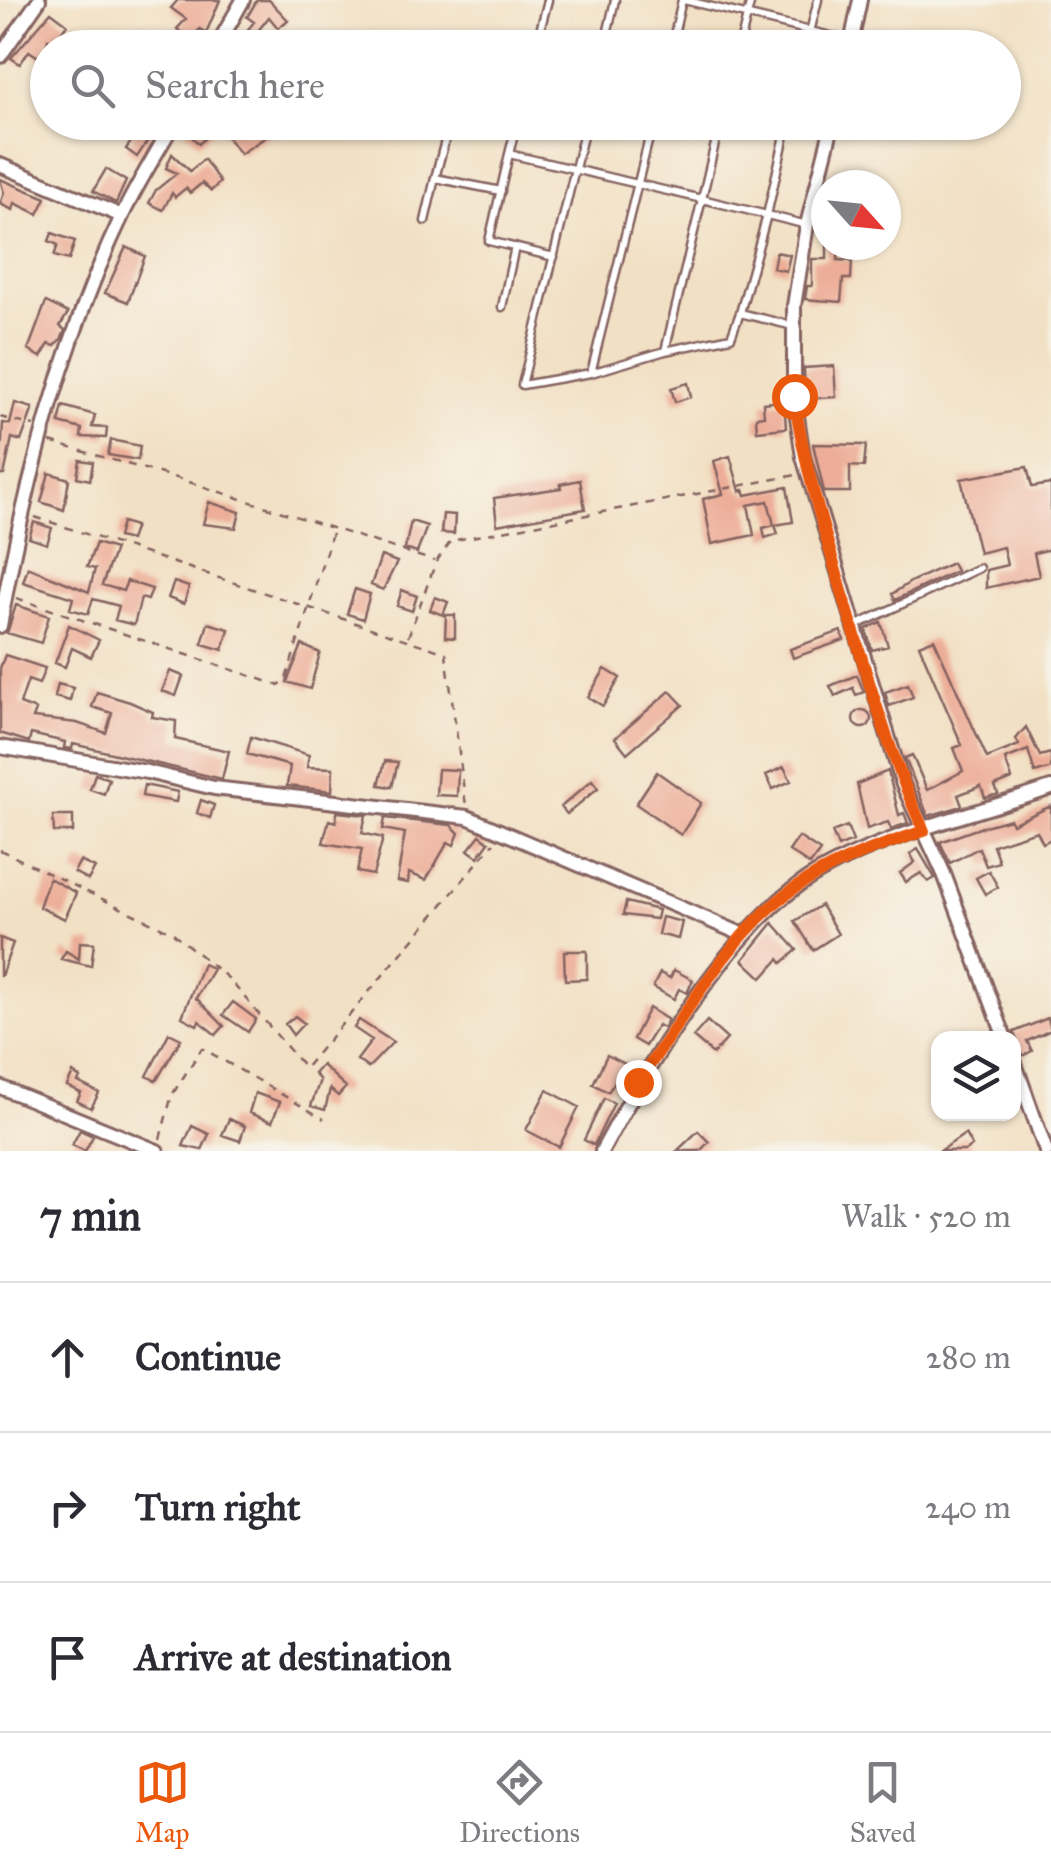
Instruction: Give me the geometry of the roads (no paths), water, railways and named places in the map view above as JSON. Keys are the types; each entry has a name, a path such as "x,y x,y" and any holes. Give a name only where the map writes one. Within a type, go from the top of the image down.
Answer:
{"street":[{"path":"0,56 39,0"},
{"path":"226,30 243,0"},
{"path":"853,30 860,0"},
{"path":"0,626 43,434 122,216 164,140"},
{"path":"828,140 807,225 792,326 794,396 807,473 903,785 1002,1031"},
{"path":"0,165 122,216"},
{"path":"0,747 147,772 214,788 467,817 744,936"},
{"path":"602,1151 638,1082 744,936 800,884 847,859 1051,788"},
{"path":"1021,1081 1046,1151"},
{"path":"0,1087 157,1150"}],"lane":[{"path":"541,30 548,0"},
{"path":"608,30 615,0"},
{"path":"675,30 683,0 805,30"},
{"path":"742,30 750,0"},
{"path":"809,30 818,0"},
{"path":"425,221 445,140"},
{"path":"512,140 489,241 554,257"},
{"path":"582,140 522,385 591,373 731,337 767,215 784,140"},
{"path":"591,373 649,140"},
{"path":"665,351 716,140"},
{"path":"509,154 807,225"},
{"path":"435,178 500,191"},
{"path":"502,307 515,247"},
{"path":"740,312 792,326"},
{"path":"852,627 978,568"}]}
